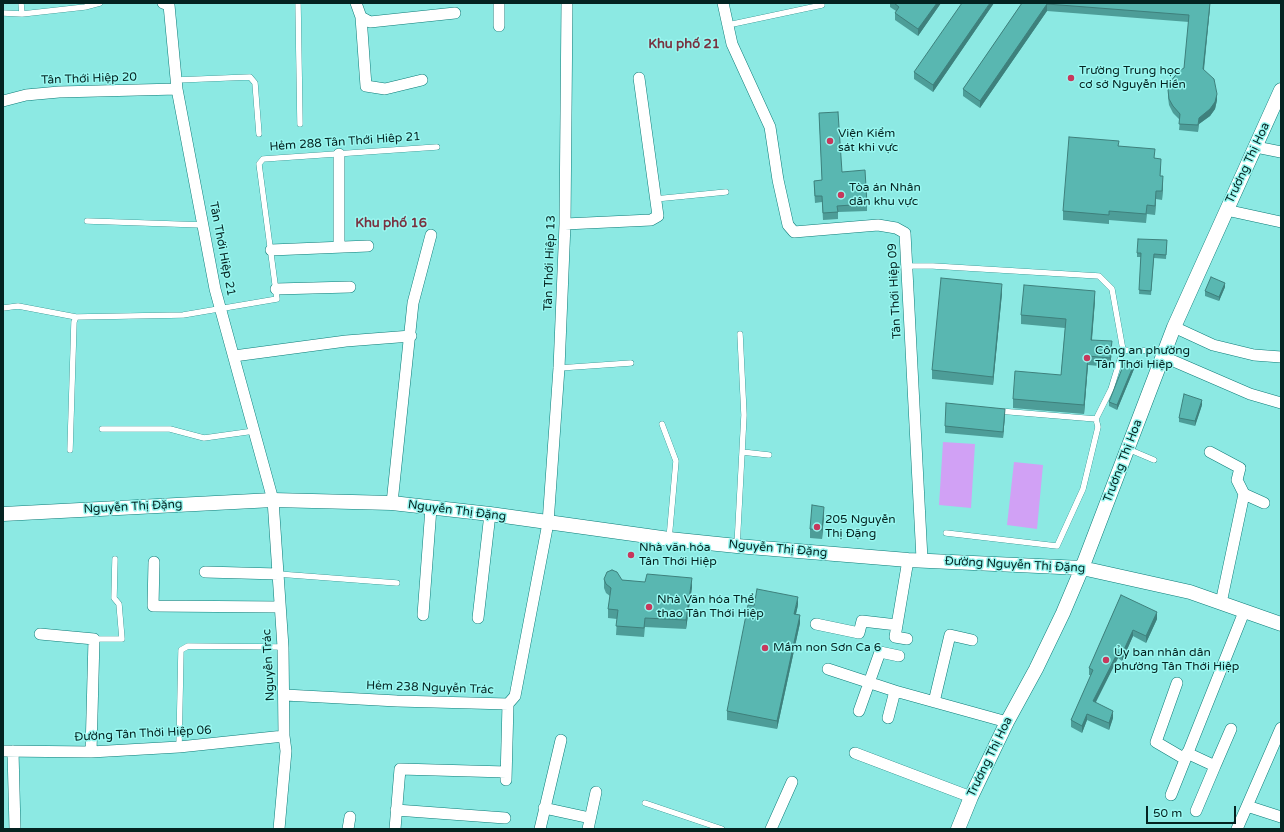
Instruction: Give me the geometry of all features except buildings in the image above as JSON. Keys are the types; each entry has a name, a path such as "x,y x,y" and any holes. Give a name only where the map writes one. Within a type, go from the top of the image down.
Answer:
{"street":[{"path":"356,3 361,17 366,86 385,89 422,80"},
{"path":"498,3 499,26"},
{"name":"Tân Thới Hiệp 13","path":"548,523 559,368 565,224 566,3"},
{"name":"Tân Thới Hiệp 09","path":"723,3 732,44 770,128 778,180 788,225 794,232 878,225 896,228 905,233 915,560 897,625"},
{"name":"Tân Thới Hiệp 21","path":"170,4 177,84 215,290 273,500"},
{"path":"361,17 370,22 455,13"},
{"path":"565,224 651,220 658,216 639,78"},
{"name":"Tân Thới Hiệp 20","path":"3,101 26,95 177,84"},
{"name":"Trương Thị Hoa","path":"958,829 971,797 1007,722 1036,669 1063,613 1082,568 1174,327 1226,210 1256,147 1279,104 1281,90"},
{"path":"1256,147 1281,152"},
{"path":"339,154 339,247"},
{"path":"1226,210 1281,222"},
{"path":"392,503 411,336 413,303 431,235"},
{"path":"271,250 368,246"},
{"path":"276,289 350,287"},
{"path":"1174,327 1213,345 1254,355 1281,357"},
{"path":"234,356 346,341 411,336"},
{"path":"1163,354 1250,394 1281,403"},
{"path":"1210,452 1240,468 1237,480 1244,494 1221,604"},
{"path":"1244,494 1264,503"},
{"name":"Nguyễn Thị Đặng","path":"3,514 273,500 392,503 490,514 669,539 915,560"},
{"name":"Nguyễn Trác","path":"273,500 285,695 284,736 286,770 279,829"},
{"path":"423,615 431,508"},
{"path":"478,618 490,514"},
{"name":"Hẻm 238 Nguyễn Trác","path":"285,695 397,701 508,704 515,696 548,523"},
{"name":"Đường Nguyễn Thị Đặng","path":"915,560 1082,568 1190,592 1281,624"},
{"path":"154,562 153,606 279,607"},
{"path":"205,572 278,574"},
{"path":"1171,795 1244,612"},
{"path":"816,624 859,633 862,621 897,625 895,637 906,639"},
{"path":"40,634 94,639 91,752"},
{"path":"934,702 950,635 972,640"},
{"path":"859,711 880,652 899,656"},
{"path":"828,669 895,691 1007,722"},
{"path":"1177,683 1156,742 1186,756 1215,766"},
{"path":"888,718 895,691"},
{"path":"395,829 400,768 506,776 508,704"},
{"path":"1237,829 1281,728"},
{"path":"1196,811 1231,729"},
{"name":"Đường Tân Thời Hiệp 06","path":"8,751 91,752 179,747 284,736"},
{"path":"540,829 561,740"},
{"path":"8,751 15,829"},
{"path":"855,752 971,797"},
{"path":"771,829 792,782"},
{"path":"544,808 589,824 596,792"},
{"path":"1247,806 1281,817"},
{"path":"396,810 505,818"},
{"path":"348,829 350,817"}],"lane":[{"path":"21,3 22,14"},
{"path":"3,13 22,14 85,7 100,3"},
{"path":"298,3 300,124"},
{"path":"728,25 822,5"},
{"path":"177,84 250,77 255,83 259,134"},
{"name":"Hẻm 288 Tân Thới Hiêp 21","path":"276,289 260,162 266,158 437,147"},
{"path":"656,199 726,192"},
{"path":"87,221 203,224"},
{"path":"907,266 933,266 1099,276 1112,289 1123,350 1111,389 1096,419 1098,427 1083,489 1057,546 946,533"},
{"path":"3,308 18,306 76,317 183,315 277,299 276,289"},
{"path":"70,450 74,322 76,317"},
{"path":"737,546 744,415 740,334"},
{"path":"1123,350 1163,354"},
{"path":"559,368 631,363"},
{"path":"993,410 1096,419"},
{"path":"662,424 676,460 669,539"},
{"path":"102,429 170,429 204,438 255,431"},
{"path":"1128,449 1154,460"},
{"path":"742,452 769,454"},
{"path":"94,639 122,639 118,604 114,598 115,559"},
{"path":"278,574 397,583"},
{"path":"179,747 181,650 188,646 283,647"},
{"path":"645,803 722,829"}],"shaded area":[{"path":"943,442 975,444 971,508 939,505"},
{"path":"1014,462 1043,465 1037,529 1007,525"}],"place":[{"name":"Trường Trung học cơ sở Nguyễn Hiền","path":"1071,78"},
{"name":"Viện Kiểm sát khi vực","path":"830,141"},
{"name":"Tòa án Nhân dân khu vực","path":"841,195"},
{"name":"Công an phường Tân Thới Hiệp","path":"1087,358"},
{"name":"205 Nguyễn Thị Đặng","path":"817,527"},
{"name":"Nhà văn hóa Tân Thới Hiệp","path":"631,555"},
{"name":"Nhà Văn hóa Thể thao Tân Thới Hiệp","path":"649,607"},
{"name":"Mầm non Sơn Ca 6","path":"765,648"},
{"name":"Ủy ban nhân dân phường Tân Thới Hiệp","path":"1106,660"}],"district":[{"name":"Khu phố 21","path":"684,45"},
{"name":"Khu phố 16","path":"391,224"}]}
